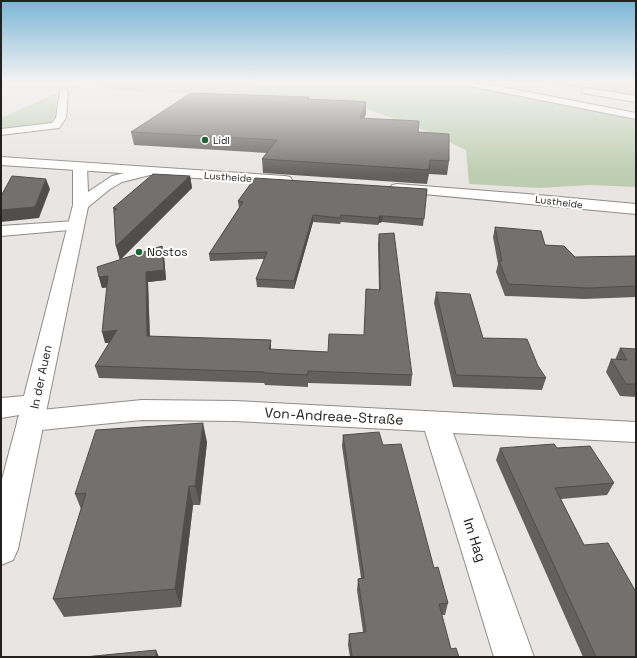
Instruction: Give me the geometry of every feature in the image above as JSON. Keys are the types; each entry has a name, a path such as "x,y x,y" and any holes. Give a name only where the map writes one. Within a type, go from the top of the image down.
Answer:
{"main road":[{"path":"1,132 55,126 61,118 61,114"},
{"path":"624,114 636,116"},
{"name":"Lustheide","path":"1,161 298,181"},
{"name":"In der Auen","path":"1,549 81,205 80,167"},
{"path":"81,205 105,186 117,179 149,171"},
{"name":"Lustheide","path":"385,187 527,198 636,209"},
{"name":"Lustheide","path":"527,198 564,196 636,198"},
{"path":"1,231 75,226"},
{"name":"Von-Andreae-Straße","path":"1,408 33,413 142,410 236,411 636,432"},
{"name":"Im Hag","path":"436,422 514,657"}],"green space":[{"path":"11,114 55,114 55,119 52,120 53,122 51,123 1,129 1,118"},
{"path":"380,114 614,114 636,118 636,187 590,185 540,188 469,184 466,150 419,128"}],"building":[{"path":"159,114 362,114 360,118 419,121 418,132 449,134 449,161 430,160 429,170 262,159 277,140 131,132"},
{"path":"153,174 190,176 116,246 114,211 117,209 113,208"},
{"path":"12,176 46,179 35,207 1,210 1,196"},
{"path":"255,178 427,189 424,219 383,216 379,216 378,218 341,215 340,218 313,215 294,281 256,279 267,252 209,254 243,202 238,201"},
{"path":"495,227 541,231 545,245 564,246 575,257 636,256 636,286 588,288 508,284 499,261 502,261"},
{"path":"394,233 412,375 308,371 308,375 95,366 117,330 102,332 108,276 99,277 97,267 162,246 164,270 146,272 147,336 271,340 269,349 328,352 329,334 364,335 366,289 380,290 379,234"},
{"path":"436,292 470,294 483,338 527,339 538,366 546,378 456,375"},
{"path":"620,348 636,349 636,384 626,384 611,359 627,360"},
{"path":"203,423 195,486 189,486 175,589 53,599 86,493 75,494 96,430"},
{"path":"379,432 383,445 401,444 434,568 438,567 448,603 439,604 451,649 456,648 459,657 352,657 349,634 366,632 358,579 364,578 343,435"},
{"path":"554,444 557,448 590,446 614,483 555,488 584,545 608,543 636,592 636,657 596,657 500,448"},
{"path":"156,650 156,657 84,657"}],"place":[{"name":"Lidl","path":"205,140"},
{"name":"Nostos","path":"139,252"}]}
